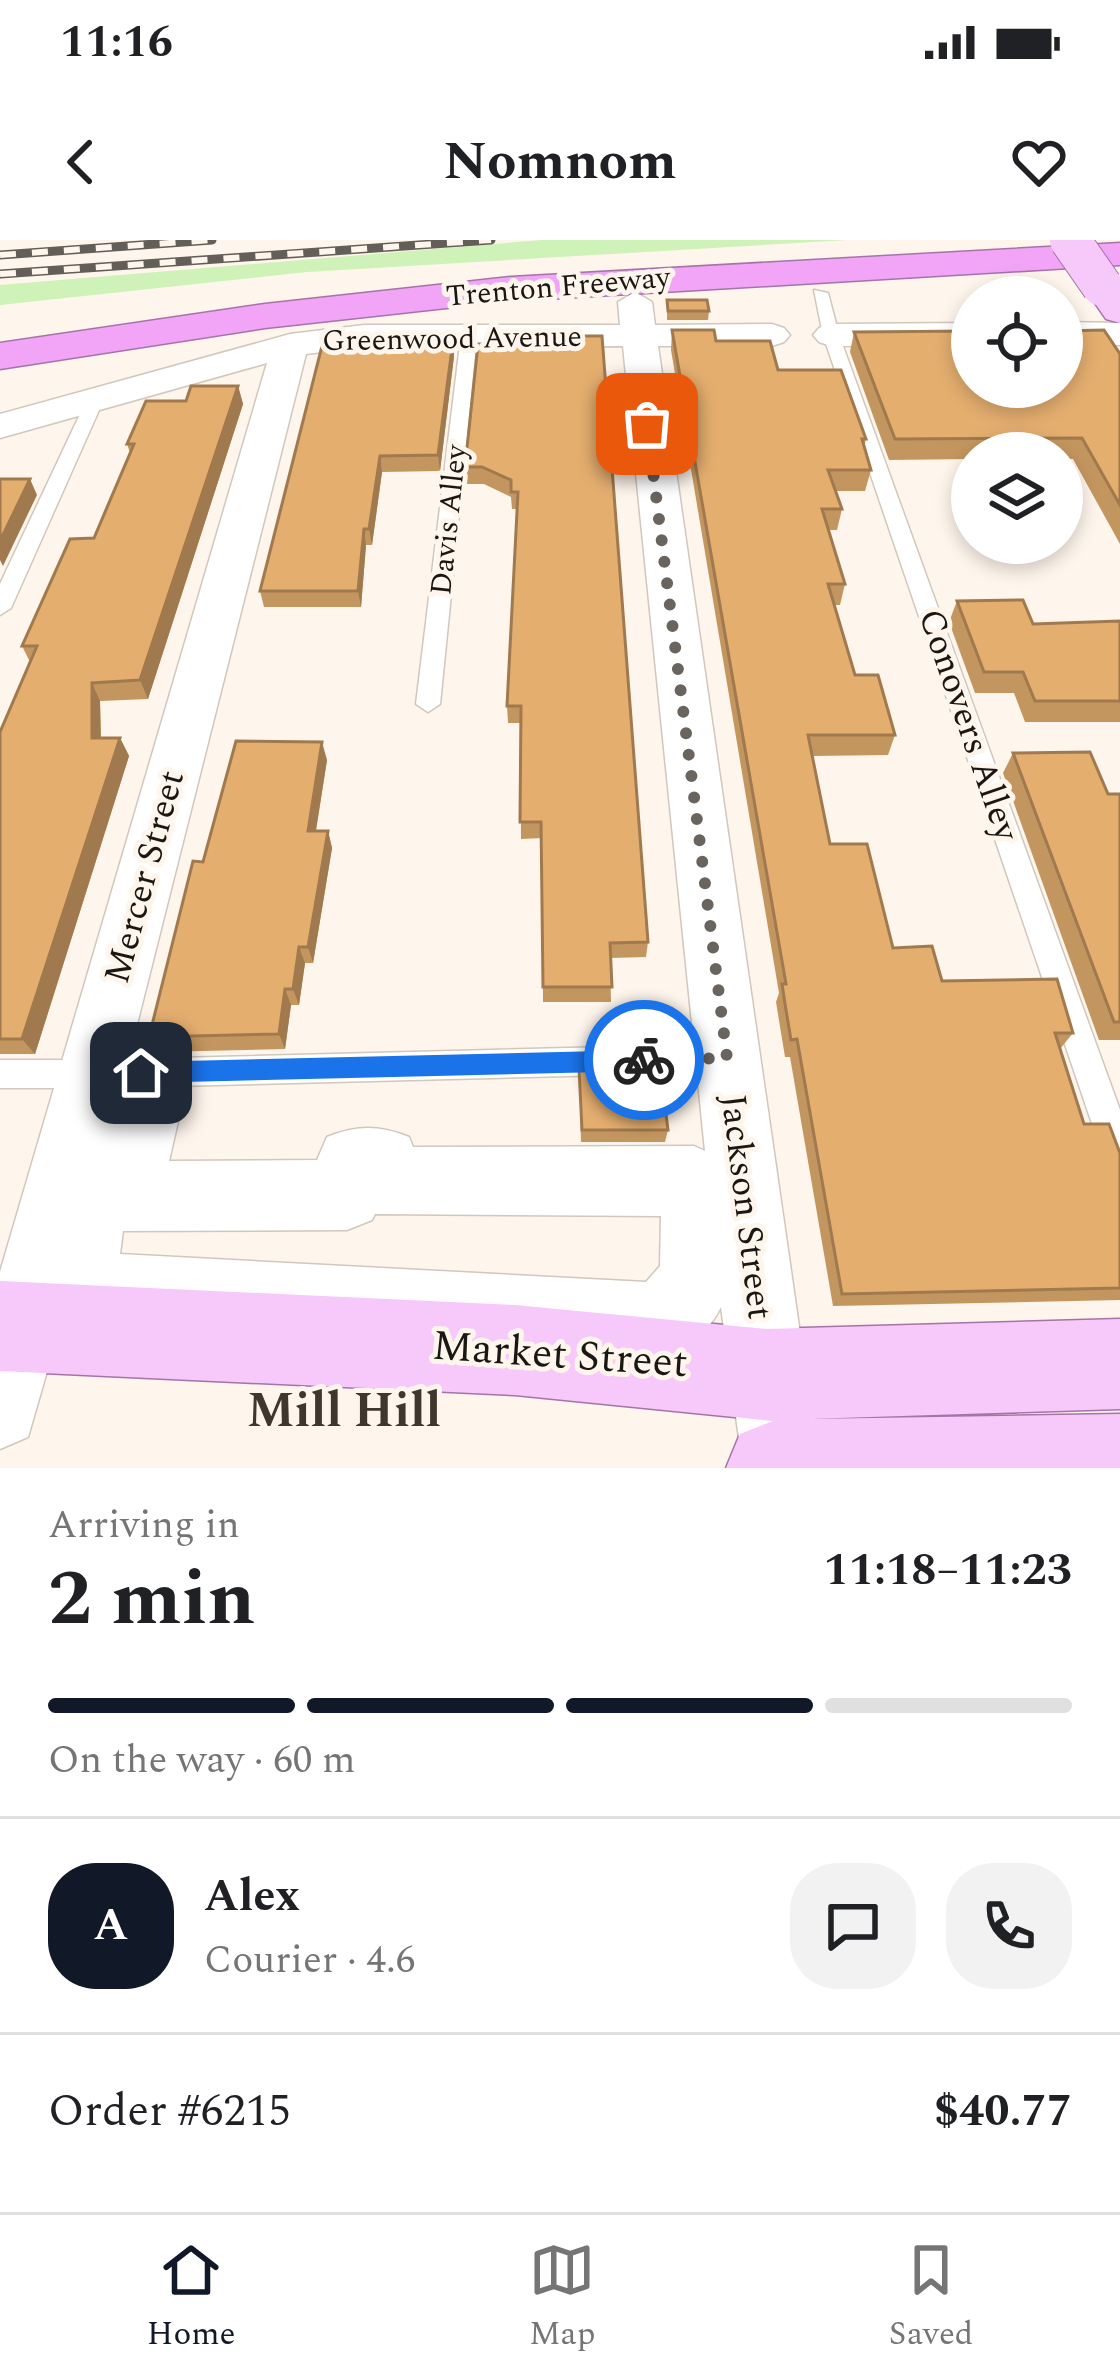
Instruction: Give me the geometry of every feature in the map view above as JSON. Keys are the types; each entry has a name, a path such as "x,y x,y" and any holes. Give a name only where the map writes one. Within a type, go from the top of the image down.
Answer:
{"highway":[{"name":"Trenton Freeway","path":"0,328 189,297 554,265 1051,240"},
{"name":"Trenton Freeway","path":"97,322 511,289 1114,284"},
{"path":"0,361 97,322 189,297"}],"main road":[{"path":"1070,240 1114,284"},
{"name":"Market Street","path":"11,1326 515,1350 766,1375 1120,1364"},
{"path":"774,1468 1120,1462"}],"street":[{"name":"Greenwood Avenue","path":"0,426 290,344 364,336 470,336 637,319 772,335"},
{"name":"Jackson Street","path":"637,319 766,1375 784,1468"},
{"path":"1083,333 1120,334"},
{"path":"831,334 951,334"},
{"name":"Mercer Street","path":"0,1409 11,1326 91,1074 290,344"},
{"path":"144,1088 150,1095 125,1197 347,1196 352,1161 384,1161 382,1182 694,1181 698,1270 682,1301 661,1317 646,1320 108,1292 93,1282 82,1260 96,1197 122,1098 132,1089 144,1088"}],"lane":[{"name":"Conovers Alley","path":"820,293 1120,1156"},
{"name":"Davis Alley","path":"428,704 470,336"},
{"path":"0,608 95,399"},
{"path":"0,1074 727,1058"}],"green space":[{"path":"542,240 847,240 307,272 0,305 0,285"}],"building":[{"path":"667,300 707,300 709,311 668,311"},
{"path":"672,330 714,330 716,341 770,341 778,370 841,370 866,439 862,439 871,470 828,470 842,509 822,509 845,584 828,584 855,675 878,675 895,735 808,735 830,844 867,844 893,948 932,946 942,981 1057,979 1073,1033 1055,1033 1084,1124 1109,1124 1120,1153 1120,1288 842,1294 797,1039 791,1040 782,984 786,984"},
{"path":"1083,330 1104,330 1120,354 1120,505 1083,432 951,432 951,439 895,439 854,332 951,331 951,408 1083,408"},
{"path":"567,336 602,336 648,942 610,943 612,987 543,987 541,822 520,822 521,706 507,706 518,492 511,492 511,480 482,467 465,467 478,344 567,345"},
{"path":"453,341 438,455 380,456 369,529 364,529 358,591 260,591 323,342"},
{"path":"191,386 238,386 140,680 92,683 92,738 120,738 22,1039 0,1039 0,732 37,646 22,646 70,539 94,538 134,444 127,444 146,401 186,401"},
{"path":"0,479 30,479 0,541"},
{"path":"1023,600 1033,624 1120,621 1120,701 1035,701 1023,672 984,672 957,601"},
{"path":"236,741 322,742 308,831 328,831 308,947 299,947 293,989 285,989 279,1034 149,1037 193,861 203,862"},
{"path":"1090,752 1108,794 1120,794 1120,1022 1114,1022 1013,753"},
{"path":"660,1066 668,1130 582,1130 579,1068"}],"railway":[{"path":"0,255 212,240"},
{"path":"0,274 491,240"}],"way so far":[{"path":"644,1060 727,1058 647,424"}],"district":[{"name":"Mill Hill","path":"344,1411"}],"route":[{"path":"141,1073 644,1060"}]}
